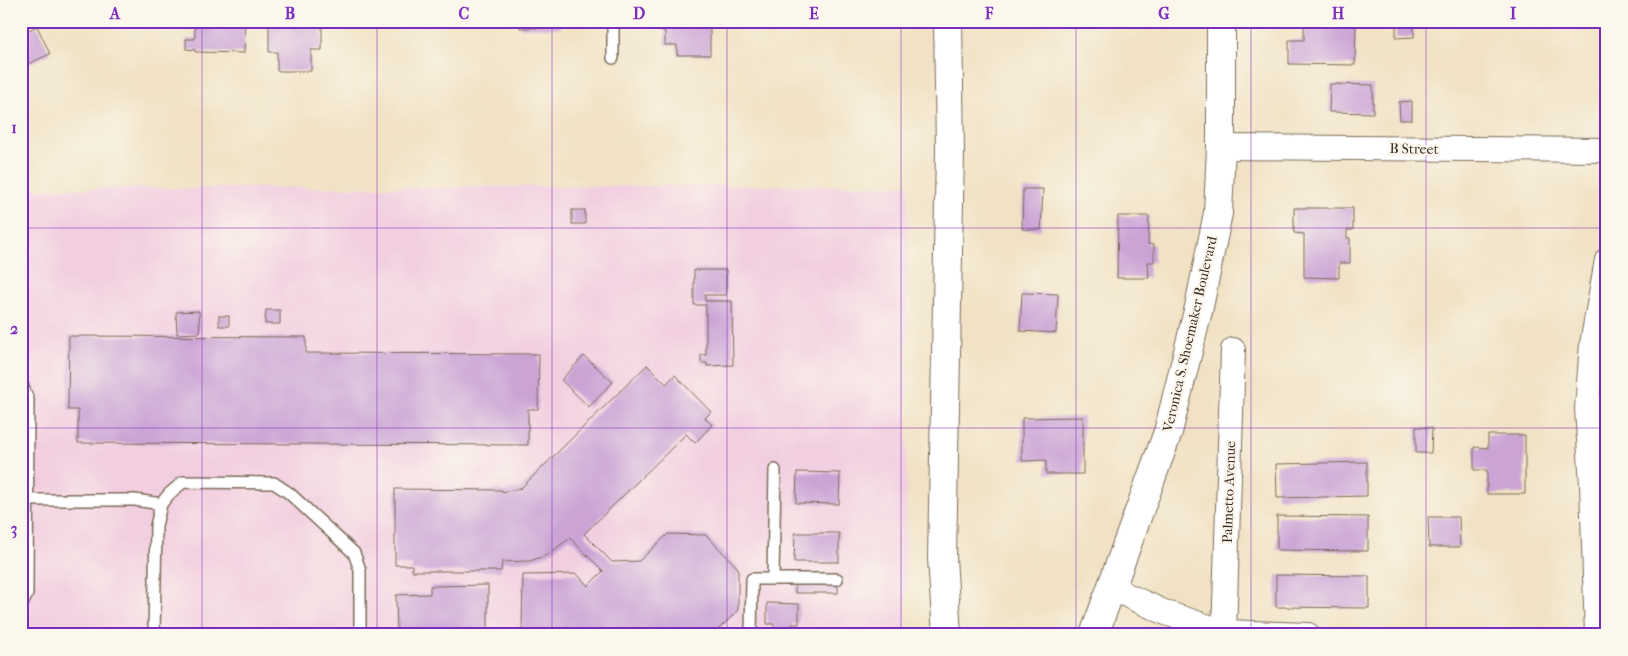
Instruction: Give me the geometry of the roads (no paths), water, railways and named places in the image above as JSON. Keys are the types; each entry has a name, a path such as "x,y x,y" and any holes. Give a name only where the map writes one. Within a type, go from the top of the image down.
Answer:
{"street":[{"path":"947,635 942,558 950,151 948,21"},
{"name":"Veronica S. Shoemaker Boulevard","path":"1094,635 1168,432 1199,307 1218,213 1221,147 1221,21"},
{"name":"B Street","path":"1221,147 1607,150"},
{"path":"1597,635 1592,485 1587,409 1592,344 1607,260"},
{"name":"Palmetto Avenue","path":"1224,633 1233,350"},
{"path":"1111,588 1166,614 1224,633 1308,635"}],"lane":[{"path":"613,21 613,58"},
{"path":"21,382 28,400 27,594 21,606"},
{"path":"773,579 775,470"},
{"path":"154,635 156,526 161,504 183,482 274,483 290,493 354,553 360,570 360,635"},
{"path":"28,500 134,500 161,504"},
{"path":"751,635 752,579 837,579"}]}
